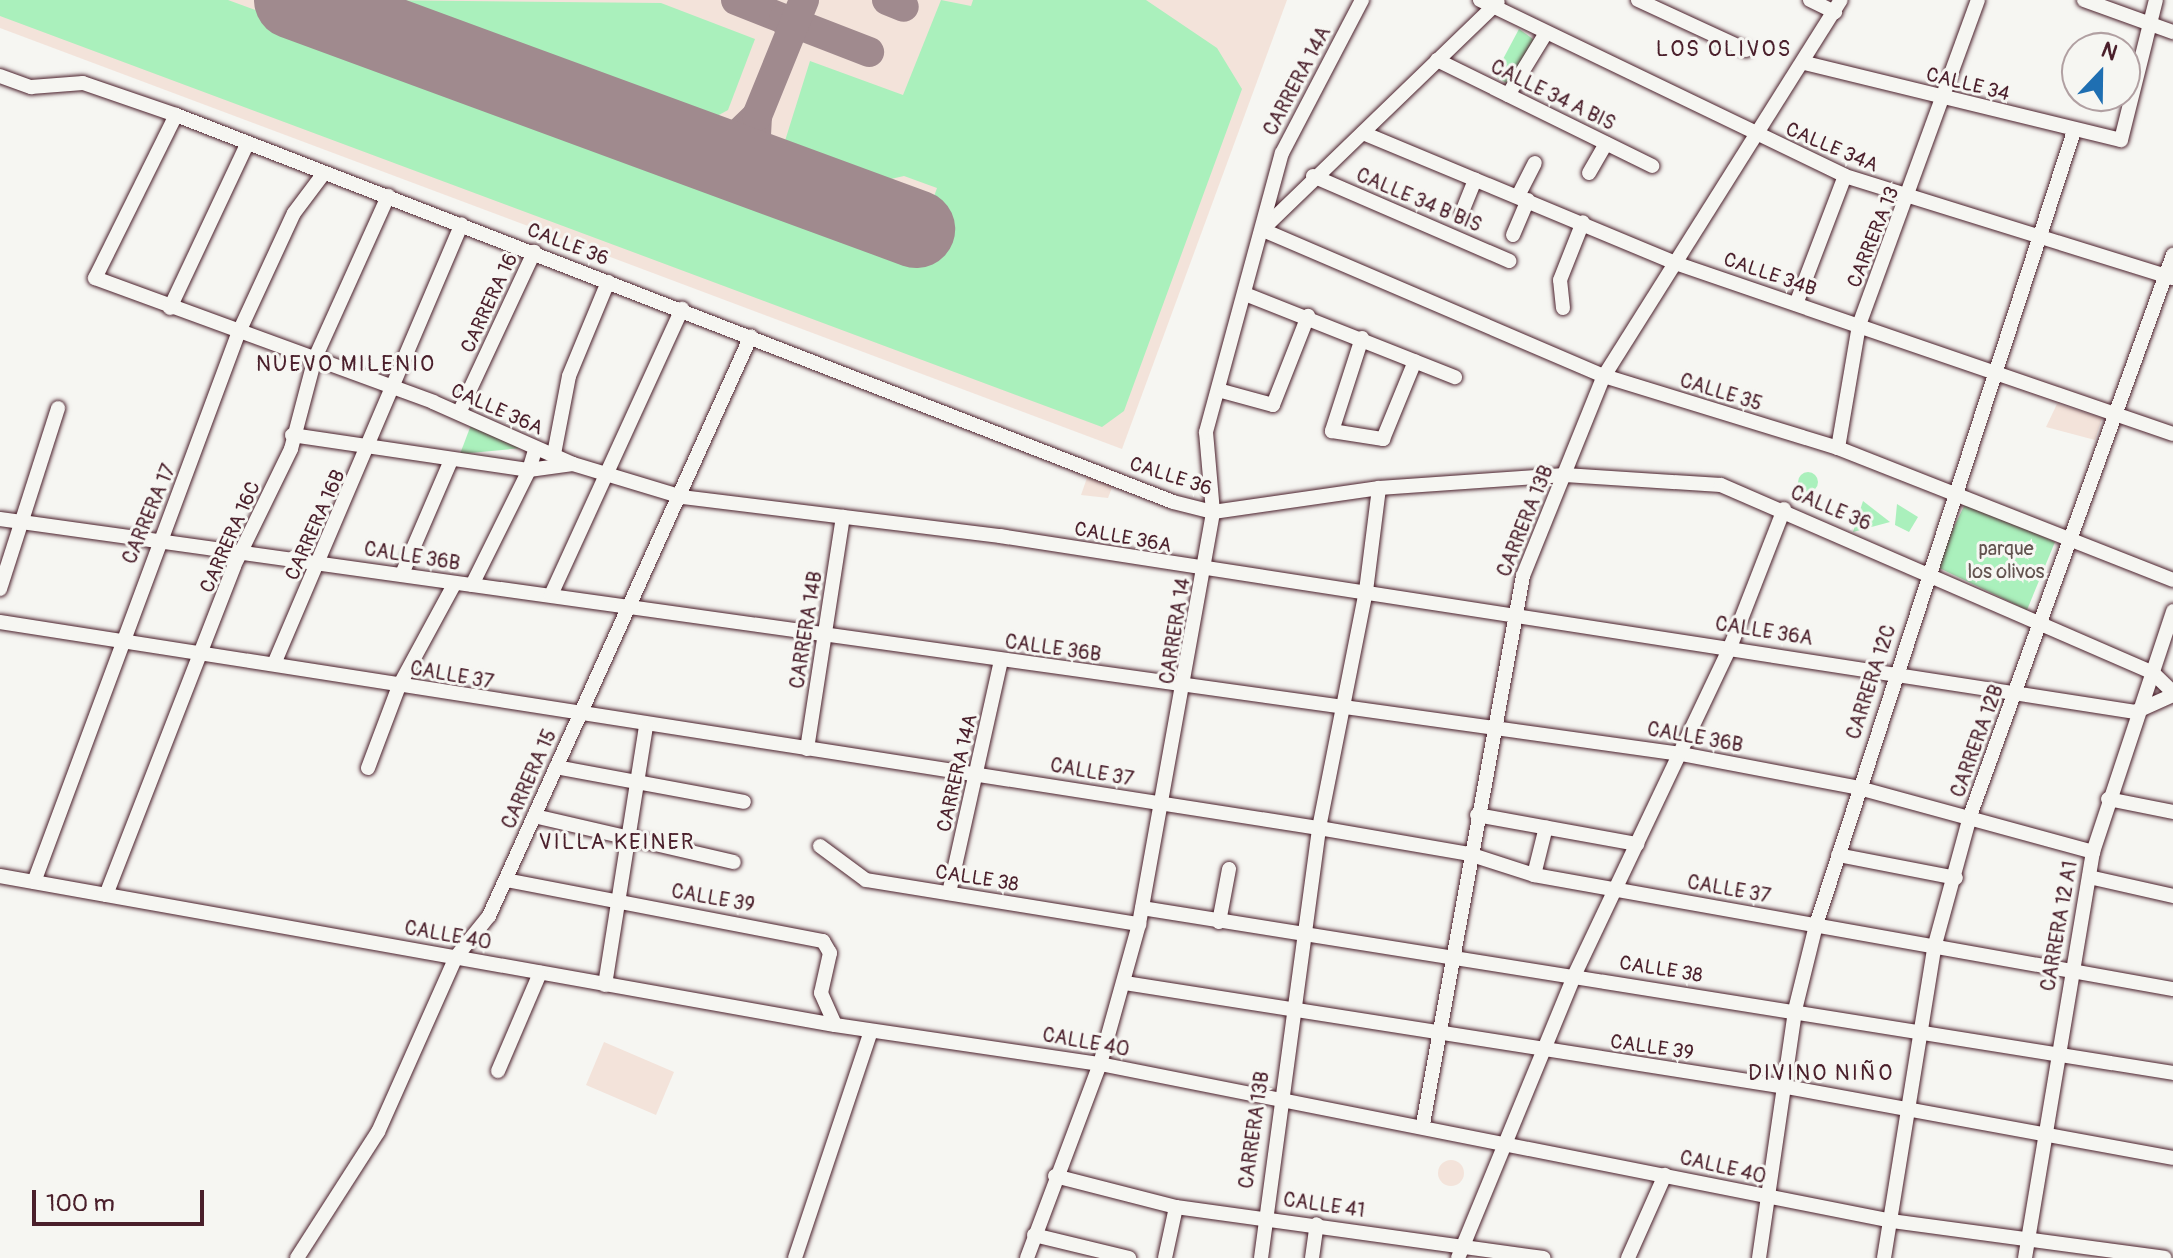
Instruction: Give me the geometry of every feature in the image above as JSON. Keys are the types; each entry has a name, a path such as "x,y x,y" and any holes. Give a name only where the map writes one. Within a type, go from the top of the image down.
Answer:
{"street":[{"name":"CARRERA 14A","path":"1263,230 1282,153 1362,0"},
{"path":"1638,0 1746,50"},
{"path":"1810,0 1838,6"},
{"name":"CARRERA 13","path":"1838,448 1859,325 1947,99 1978,0"},
{"path":"2084,0 2173,32"},
{"path":"2147,22 2156,0"},
{"name":"CARRERA 14","path":"1027,1258 1055,1176 1100,1064 1139,924 1187,689 1205,572 1213,512 1206,432 1263,230 1313,176 1363,133 1437,60 1491,2"},
{"name":"CALLE 34A","path":"1491,2 1546,33 1759,138 1845,176 2041,241 2170,277"},
{"name":"CARRERA 13B","path":"1423,1124 1457,959 1469,854 1495,728 1512,615 1604,376 1759,138 1838,6"},
{"name":"CALLE 34","path":"1805,63 2121,140 2147,22"},
{"path":"1508,95 1546,33"},
{"name":"CALLE 34 A BIS","path":"1437,60 1652,166"},
{"name":"CALLE 36","path":"0,76 31,87 83,83 176,115 1213,512 1379,488 1565,475 1721,485 1784,509 2152,672 2173,693"},
{"name":"CALLE 36A","path":"176,115 95,278 238,334 315,358 459,413 535,450 554,454 573,464 682,497 843,517 1205,572 1366,591 1731,645 2135,712"},
{"name":"CARRERA 12C","path":"1759,1258 1795,1010 1816,925 1893,673 2041,241 2074,131"},
{"name":"CALLE 34B","path":"1363,133 1678,264 2173,434"},
{"path":"1589,173 1606,143"},
{"path":"170,308 247,144"},
{"path":"1513,235 1535,163"},
{"name":"CARRERA 17","path":"34,882 120,640 238,334 294,213 324,173"},
{"name":"CALLE 34 B BIS","path":"1313,176 1509,261"},
{"path":"1796,304 1845,176"},
{"path":"1462,212 1475,179"},
{"name":"CARRERA 16C","path":"106,895 292,435 315,358 388,196"},
{"path":"1563,308 1560,280 1583,222"},
{"name":"CARRERA 16B","path":"274,664 362,472 363,450 386,387 462,224"},
{"name":"CALLE 35","path":"1263,230 1604,376 1838,448 2173,580"},
{"name":"CARRERA 16","path":"459,413 534,252"},
{"name":"CARRERA 12B","path":"1884,1258 1934,948 1956,878 1970,816 2170,277 2173,255"},
{"path":"554,454 569,376 608,282"},
{"path":"1245,294 1308,316 1455,377"},
{"path":"551,595 602,472 682,309"},
{"path":"1218,390 1273,405 1308,316"},
{"name":"CARRERA 15","path":"297,1258 378,1132 456,957 489,916 682,497 751,336"},
{"path":"1362,338 1332,431 1383,439 1415,361"},
{"path":"0,589 26,523 58,408"},
{"path":"292,435 363,450 529,470 573,464"},
{"path":"472,585 529,470 535,450"},
{"path":"402,574 451,460"},
{"name":"CARRERA 13B","path":"1261,1258 1262,1216 1291,1009 1319,828 1366,591 1379,488"},
{"path":"1460,1251 1574,976 1731,645 1784,509"},
{"name":"CARRERA 14B","path":"807,749 843,517"},
{"name":"CALLE 36B","path":"0,519 551,595 1341,711 1495,728 1681,754 1859,788 2093,852"},
{"path":"368,768 399,686 455,583"},
{"name":"CARRERA 12 A1","path":"2025,1258 2070,973 2093,852 2135,712 2173,611"},
{"name":"CALLE 37","path":"0,622 204,652 579,717 980,774 1319,828 1469,854 1534,875 2173,989"},
{"name":"CARRERA 14A","path":"949,893 980,774 1001,660"},
{"path":"2135,712 2173,693"},
{"path":"605,985 631,839 646,727"},
{"path":"556,767 638,786 744,802"},
{"path":"2108,799 2173,812"},
{"path":"1477,815 1637,844"},
{"path":"534,816 734,862"},
{"path":"1534,875 1546,827"},
{"name":"CALLE 38","path":"820,846 866,880 1139,924"},
{"path":"1838,855 1956,878"},
{"path":"1219,922 1229,869"},
{"name":"CALLE 40","path":"0,876 835,1025 1100,1064 1507,1140 1769,1198 1892,1221 2164,1258"},
{"path":"2089,877 2173,896"},
{"name":"CALLE 39","path":"506,880 823,941 830,953 821,993 835,1025"},
{"name":"CALLE 38","path":"1142,908 1303,936 1922,1028 2058,1055 2173,1073"},
{"path":"498,1071 540,973"},
{"name":"CALLE 39","path":"1125,983 1543,1052 1786,1087 1909,1113 2173,1158"},
{"path":"795,1258 871,1031"},
{"path":"1628,1258 1665,1175"},
{"name":"CALLE 41","path":"1055,1176 1176,1207 1317,1224 1460,1251 1543,1258"},
{"path":"1165,1258 1176,1207"},
{"path":"1312,1258 1317,1224"},
{"path":"1034,1235 1129,1258"}],"shaded area":[{"path":"0,0 1287,0 1122,449 0,28"},
{"path":"2057,404 2102,418 2095,440 2046,427"},
{"path":"1088,475 1113,485 1108,498 1081,495"},
{"path":"604,1042 674,1072 656,1115 586,1085"},
{"path":"1451,1160 1460,1164 1464,1173 1460,1182 1451,1186 1442,1182 1438,1173 1442,1164"}],"green space":[{"path":"0,0 228,0 914,253 937,188 904,176 873,183 784,144 810,61 903,95 941,0 971,6 973,0 1146,0 1217,48 1242,89 1124,411 1102,427 0,16"},
{"path":"376,0 661,3 755,39 728,110 706,122"},
{"path":"1519,29 1537,42 1512,86 1494,76"},
{"path":"471,425 522,448 460,454"},
{"path":"1808,472 1815,475 1818,482 1815,489 1808,492 1801,489 1798,482 1801,475"},
{"path":"1863,501 1890,522 1853,532"},
{"name":"parque los olivos","path":"1966,502 2055,542 2027,610 1935,566"},
{"path":"1897,504 1918,517 1909,532 1895,525"}],"taxiway":[{"path":"736,0 784,19 792,30 802,26 869,52"},
{"path":"699,148 730,142 757,116 804,0"},
{"path":"887,0 904,7"},
{"path":"757,116 755,150 785,178"}],"runway":[{"path":"293,0 916,229"}],"district":[{"name":"LOS OLIVOS","path":"1724,50"},
{"name":"NUEVO MILENIO","path":"346,365"},
{"name":"VILLA KEINER","path":"617,843"},
{"name":"DIVINO NIÑO","path":"1821,1074"}]}
